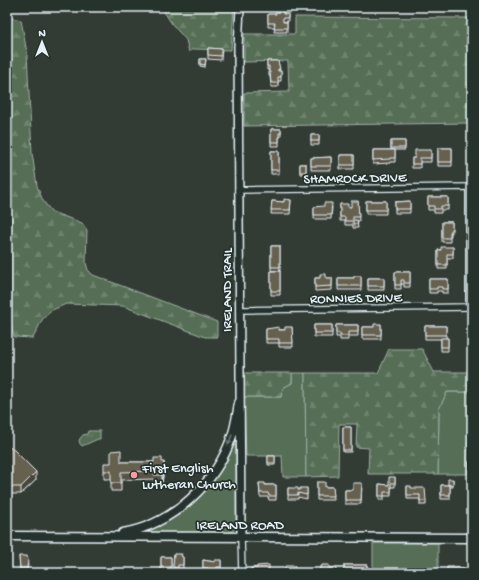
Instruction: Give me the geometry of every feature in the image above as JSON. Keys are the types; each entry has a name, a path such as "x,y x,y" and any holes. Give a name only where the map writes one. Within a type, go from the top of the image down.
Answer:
{"main road":[{"path":"103,536 129,532 158,521 179,508 197,493 213,474 227,449 236,422 239,403"},
{"name":"IRELAND ROAD","path":"7,536 471,538"}],"street":[{"name":"IRELAND TRAIL","path":"240,7 238,47 238,190 239,403 242,573"},
{"name":"SHAMROCK DRIVE","path":"238,190 470,187"},
{"path":"470,187 470,307"},
{"name":"RONNIES DRIVE","path":"239,310 470,307"}],"lane":[{"path":"470,463 471,538"}],"green space":[{"path":"161,7 234,7 231,50 193,49 189,52 186,40 172,24"},
{"path":"7,17 21,20 27,53 32,153 37,186 43,201 52,212 82,223 87,230 86,263 88,270 93,275 217,322 217,337 205,337 123,306 66,304 50,311 42,320 33,338 14,337 7,307 7,233 12,220 7,215"},
{"path":"295,17 472,18 472,123 244,126 244,93 289,92 288,61 244,62 244,34 295,34"},
{"path":"389,349 422,349 434,372 472,372 472,392 447,392 439,409 438,474 368,474 369,448 356,447 357,424 339,424 338,476 306,477 305,373 378,373"},
{"path":"244,373 292,373 292,383 283,388 281,397 244,397"},
{"path":"292,373 305,373 306,477 283,477 282,456 246,456 244,397 281,397 283,388 292,383"},
{"path":"447,392 472,392 472,442 468,442 467,474 438,474 439,409"},
{"path":"88,431 100,431 100,439 82,446 79,440 83,435 87,434"},
{"path":"232,443 236,446 236,527 233,531 227,533 149,532 148,528 170,518 184,509 202,493 221,465"},
{"path":"373,543 438,543 438,573 373,573"}],"building":[{"path":"284,7 291,7 291,10 284,10"},
{"path":"276,11 283,11 283,14 288,14 288,18 283,18 283,22 287,22 287,28 274,28 275,23 268,23 268,14 276,14"},
{"path":"208,48 222,49 221,56 208,55"},
{"path":"200,59 206,59 205,65 200,64"},
{"path":"267,61 278,61 280,69 278,69 278,71 281,71 281,77 278,77 278,83 271,83"},
{"path":"271,129 281,129 281,133 279,133 279,142 271,142"},
{"path":"311,135 319,135 319,141 311,141"},
{"path":"391,141 405,141 405,148 391,148"},
{"path":"438,148 452,148 452,162 438,162"},
{"path":"373,150 395,150 395,158 373,160"},
{"path":"415,150 431,150 431,158 420,158 420,164 412,164 412,158 415,158"},
{"path":"271,151 279,151 279,170 271,170"},
{"path":"340,155 354,155 354,165 340,165"},
{"path":"331,157 331,166 311,166 311,158"},
{"path":"300,164 306,164 306,172 300,172"},
{"path":"428,197 448,197 448,206 441,206 441,209 434,209 434,206 428,206"},
{"path":"284,199 291,200 290,210 271,210 272,201 284,202"},
{"path":"351,201 358,201 359,217 353,217 353,220 357,220 358,224 353,224 353,221 345,221 345,217 340,217 340,204 348,204 348,207 351,207"},
{"path":"366,201 386,201 386,210 366,210"},
{"path":"410,201 410,209 395,209 395,202"},
{"path":"324,203 332,203 331,215 314,215 314,207 324,206"},
{"path":"442,222 452,222 450,238 442,238"},
{"path":"271,246 280,246 280,267 271,267"},
{"path":"441,247 453,247 453,254 447,254 447,265 438,265 438,250 441,250"},
{"path":"271,271 280,271 280,291 271,291"},
{"path":"395,272 410,272 410,283 404,283 404,280 401,280 401,285 395,285"},
{"path":"320,274 326,274 326,278 332,278 332,286 315,287 315,278 320,278"},
{"path":"354,276 361,276 361,286 338,286 338,278 354,278"},
{"path":"368,278 384,278 384,286 368,286"},
{"path":"429,279 448,279 448,289 437,287 437,289 429,289"},
{"path":"374,324 381,324 381,335 362,335 362,327 374,327"},
{"path":"314,325 332,325 332,333 314,333"},
{"path":"336,325 358,325 358,332 348,332 348,336 340,336 340,333 336,333"},
{"path":"425,326 446,326 446,335 425,335"},
{"path":"279,327 279,330 285,330 285,327 292,327 293,343 279,343 279,339 266,339 266,329"},
{"path":"441,338 448,338 448,347 441,347"},
{"path":"343,427 351,427 351,450 343,450"},
{"path":"11,447 36,472 21,487 7,487 7,451"},
{"path":"121,450 121,462 154,462 154,458 162,458 162,462 164,462 162,475 154,475 154,471 121,472 121,483 111,483 111,471 104,471 104,463 111,463 111,451"},
{"path":"268,456 275,456 275,463 268,463"},
{"path":"389,477 395,477 395,483 391,483 391,492 384,492 384,496 379,496 379,484 389,485"},
{"path":"448,479 453,479 453,485 448,485"},
{"path":"317,482 325,482 325,487 333,487 334,496 317,496"},
{"path":"259,483 265,483 265,485 276,485 276,496 269,496 268,493 260,493"},
{"path":"353,483 362,483 361,500 345,500 345,490 353,490"},
{"path":"441,485 450,485 450,495 441,495"},
{"path":"407,486 411,486 411,488 425,488 426,501 420,501 420,495 407,495"},
{"path":"288,488 298,488 298,490 300,490 300,488 307,488 307,495 298,493 298,495 288,495"},
{"path":"174,554 182,554 181,556 183,557 183,565 178,565 178,568 173,567"},
{"path":"19,556 27,556 27,568 20,568"},
{"path":"161,557 171,557 171,567 161,567"},
{"path":"203,560 215,562 215,560 221,560 221,567 217,567 217,570 208,570 208,568 203,568"},
{"path":"269,565 269,573 251,573 251,568"},
{"path":"329,565 329,568 336,567 336,573 320,573 320,566"},
{"path":"344,565 367,565 367,572 344,572"},
{"path":"285,566 295,566 295,573 285,573"},
{"path":"447,567 460,567 460,569 464,569 464,573 447,573"}],"place":[{"name":"First English Lutheran Church","path":"134,475"}]}
